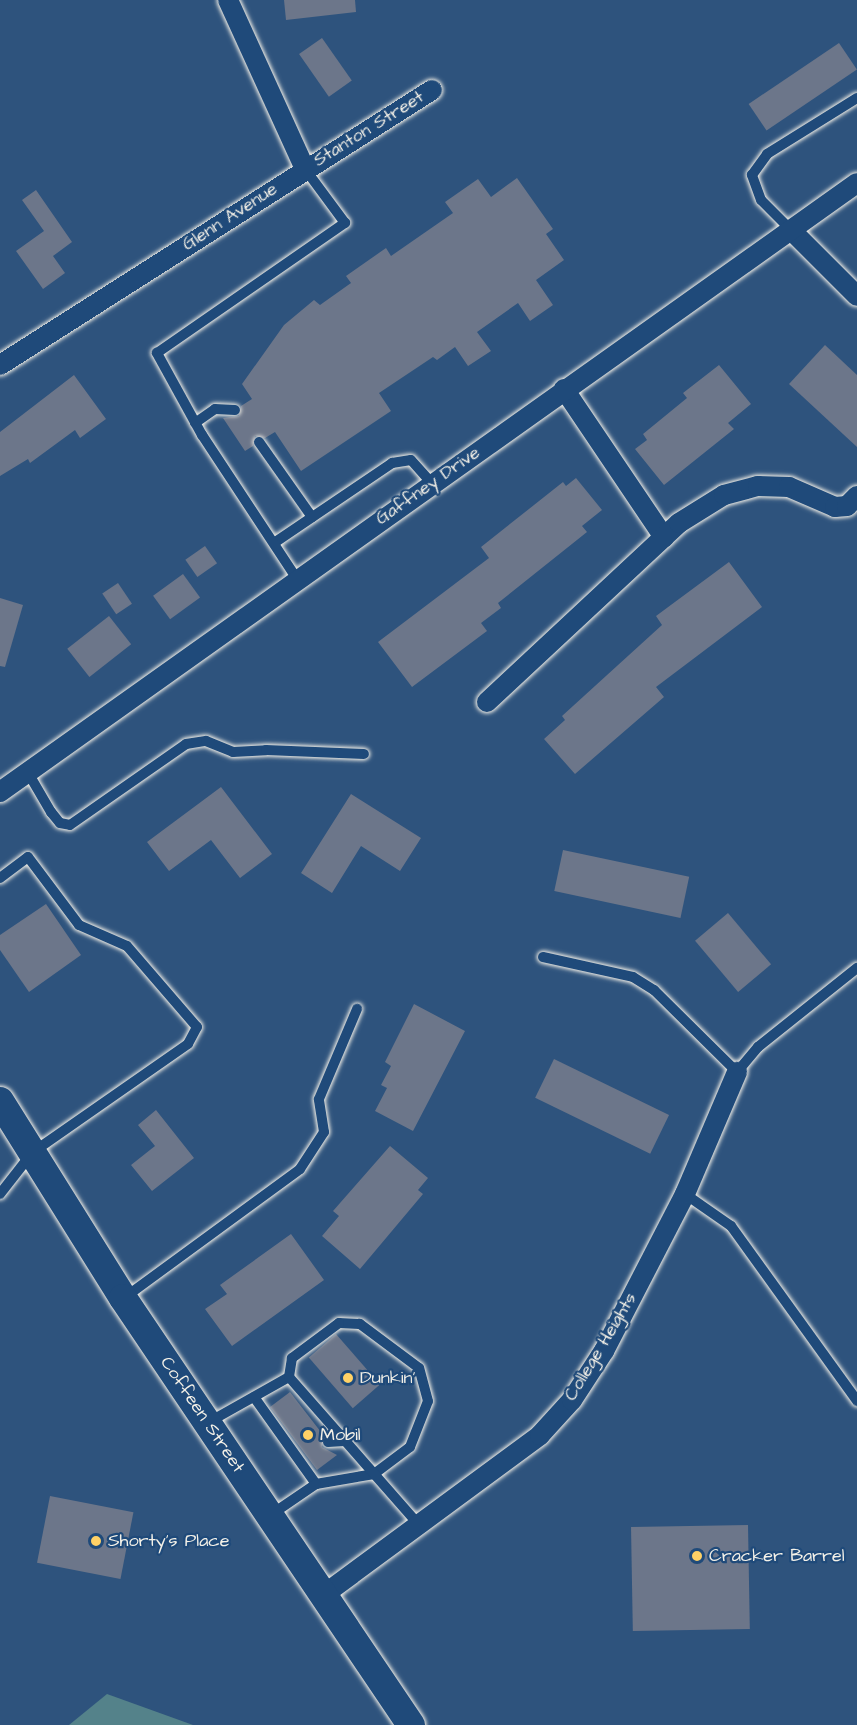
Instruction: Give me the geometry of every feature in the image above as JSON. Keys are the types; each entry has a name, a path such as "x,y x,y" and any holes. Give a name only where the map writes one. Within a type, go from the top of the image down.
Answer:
{"main road":[{"name":"Coffeen Street","path":"0,1101 123,1298 411,1725"}],"street":[{"path":"228,0 305,169"},
{"name":"Stanton Street","path":"305,169 432,90"},
{"name":"Glenn Avenue","path":"0,365 305,169"},
{"name":"Gaffney Drive","path":"0,792 564,389 857,183"},
{"path":"791,230 857,296"},
{"path":"564,389 664,537"},
{"path":"487,702 664,537 724,495 758,486 789,487 836,507 847,506 857,496"},
{"name":"College Heights","path":"322,1596 540,1435 572,1400 604,1351 686,1194 737,1072"}],"lane":[{"path":"791,230 761,200 752,175 767,154 857,98"},
{"path":"297,579 195,423 157,353 345,223 305,169"},
{"path":"195,423 215,409 236,410"},
{"path":"259,442 312,517"},
{"path":"274,543 392,463 411,460 432,483"},
{"path":"27,771 51,812 60,823 70,825 186,744 206,741 233,752 266,750 364,754"},
{"path":"0,878 28,857 79,925 127,946 196,1027 188,1044 32,1153 0,1194"},
{"path":"543,957 633,977 654,990 737,1072 758,1047 857,968"},
{"path":"123,1298 300,1169 324,1132 319,1099 357,1010"},
{"path":"686,1194 731,1226 857,1401"},
{"path":"269,1516 316,1484 374,1474 410,1447 428,1401 419,1368 360,1324 339,1323 292,1358 289,1377"},
{"path":"289,1377 419,1525"},
{"path":"207,1423 289,1377"},
{"path":"254,1397 293,1444 316,1484"},
{"path":"311,1419 325,1418"},
{"path":"328,1442 345,1441"}],"green space":[{"path":"107,1694 193,1725 69,1725"}],"building":[{"path":"284,0 355,0 356,12 286,20"},
{"path":"322,38 352,81 329,97 299,54"},
{"path":"839,43 857,70 767,130 749,104"},
{"path":"517,178 553,229 546,234 564,260 536,280 553,305 530,321 518,303 477,332 491,351 468,366 455,347 437,360 433,357 379,393 391,411 301,471 275,432 265,438 255,436 253,446 245,451 223,418 239,416 241,406 252,399 242,384 284,325 314,300 320,305 351,283 346,276 386,248 391,256 453,213 445,202 478,179 491,197"},
{"path":"36,190 72,242 53,256 65,273 43,289 16,251 44,231 22,200"},
{"path":"825,345 857,375 857,447 789,384"},
{"path":"719,365 751,404 728,423 734,429 664,485 635,449 647,440 643,434 687,398 683,393"},
{"path":"74,375 106,419 80,438 75,430 30,463 28,459 0,476 0,432"},
{"path":"576,478 602,510 582,526 587,532 498,603 501,608 481,623 487,631 412,687 378,642 489,558 481,547 563,482 566,486"},
{"path":"205,546 217,563 197,577 185,560"},
{"path":"729,562 762,607 656,687 664,697 575,774 544,739 565,720 562,716 662,625 656,616"},
{"path":"183,574 200,597 170,619 153,596"},
{"path":"118,583 132,604 116,614 102,594"},
{"path":"0,598 23,605 5,667 0,666"},
{"path":"109,616 131,644 89,677 67,649"},
{"path":"221,787 272,854 240,878 211,840 169,871 147,842"},
{"path":"351,794 421,838 400,871 361,846 332,893 301,873"},
{"path":"563,850 689,877 680,918 554,891"},
{"path":"46,904 81,955 29,992 0,950 0,935"},
{"path":"728,913 771,964 738,992 695,941"},
{"path":"414,1004 465,1031 413,1131 375,1111 387,1088 381,1085 391,1066 385,1062"},
{"path":"554,1059 669,1115 650,1154 535,1098"},
{"path":"156,1110 194,1158 152,1191 131,1165 155,1146 138,1125"},
{"path":"390,1146 428,1178 418,1190 423,1194 360,1269 322,1236 339,1216 333,1211"},
{"path":"291,1234 324,1280 232,1346 205,1309 227,1294 220,1285"},
{"path":"336,1334 380,1385 353,1408 309,1358"},
{"path":"290,1392 324,1436 322,1447 337,1455 317,1470 270,1407"},
{"path":"50,1496 133,1512 120,1579 37,1563"},
{"path":"748,1525 750,1629 633,1631 631,1527"}],"place":[{"name":"Dunkin'","path":"348,1378"},
{"name":"Mobil","path":"308,1435"},
{"name":"Shorty's Place","path":"96,1541"},
{"name":"Cracker Barrel","path":"697,1556"}]}
